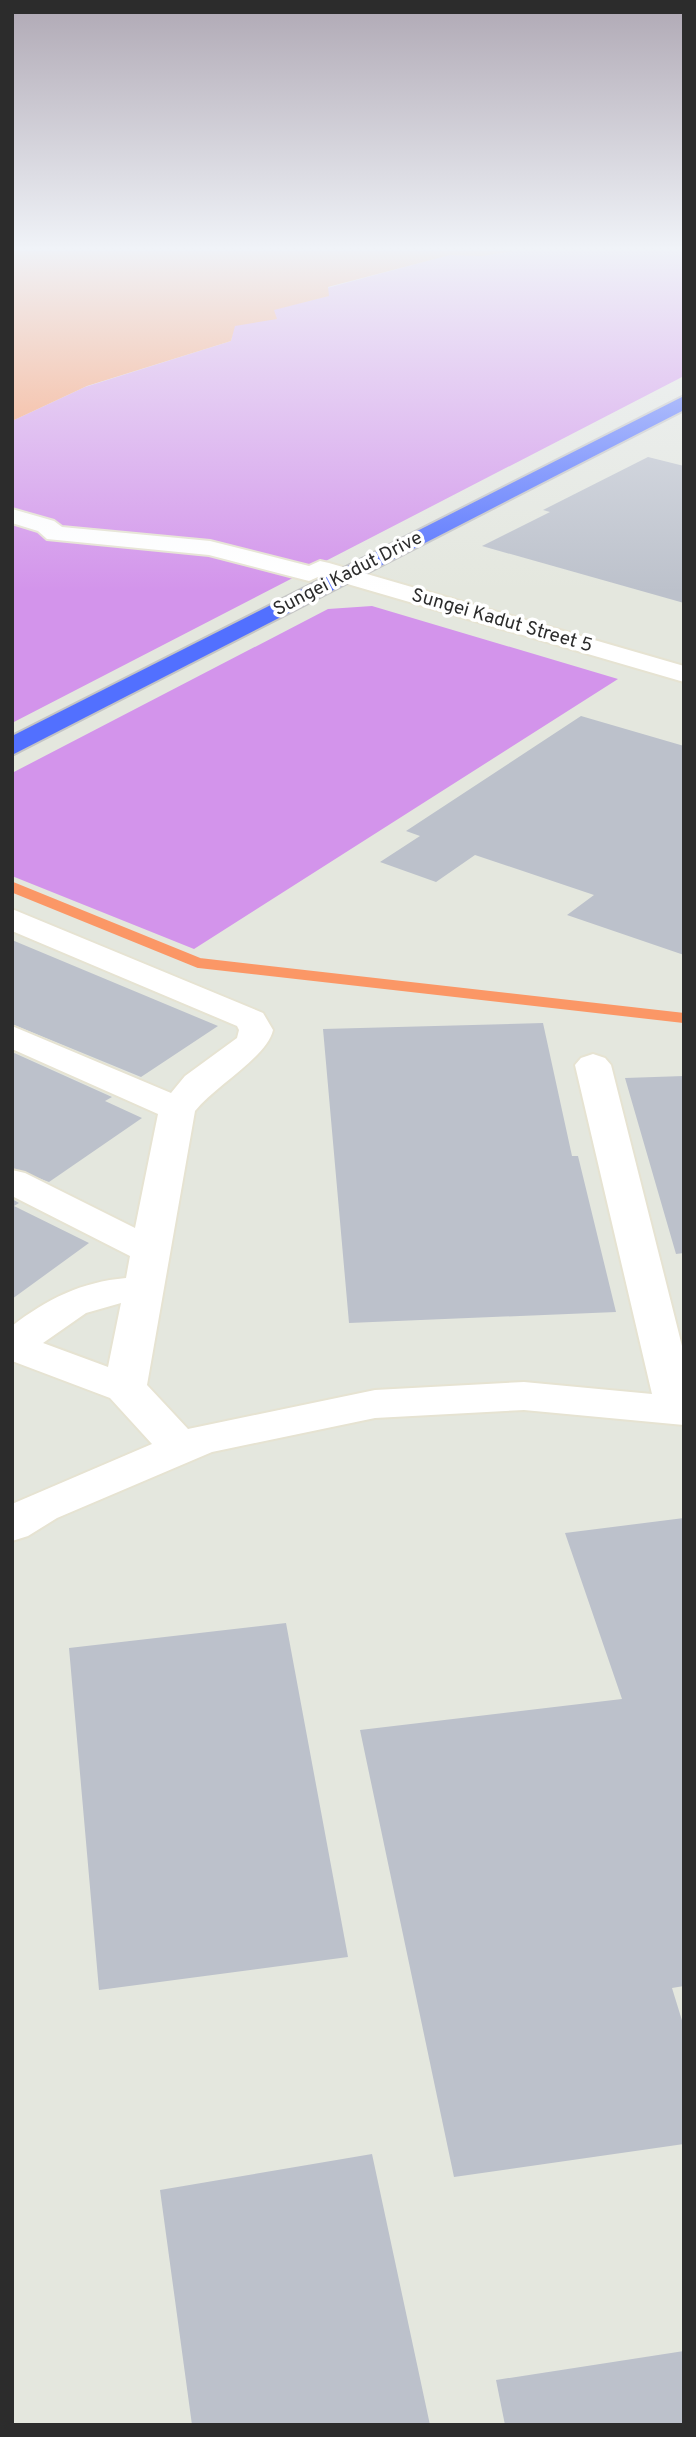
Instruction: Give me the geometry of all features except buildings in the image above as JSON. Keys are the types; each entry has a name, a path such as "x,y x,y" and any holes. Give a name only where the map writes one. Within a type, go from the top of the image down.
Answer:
{"main road":[{"name":"Sungei Kadut Drive","path":"12,747 324,573 684,385"},
{"name":"Sungei Kadut Drive","path":"12,723 684,402"}],"street":[{"path":"12,516 46,526 50,532 12,535"},
{"name":"Sungei Kadut Street 5","path":"50,532 210,548 324,573 684,674"},
{"path":"12,919 251,1020 256,1030 253,1042 198,1084 177,1110 125,1388"},
{"path":"12,1036 177,1110"},
{"path":"12,1525 41,1507 202,1440 375,1404 524,1396 680,1411 593,1065"},
{"path":"12,1181 148,1270"},
{"path":"13,1346 66,1304 148,1270"},
{"path":"13,1346 125,1388 182,1449"}],"shaded area":[{"path":"12,365 155,365 87,386 12,421"},
{"path":"156,365 684,365 684,376 12,723 12,421 85,387"},
{"path":"684,367 684,2425 12,2425 12,721"},
{"path":"372,606 618,679 194,949 12,876 12,773 328,609"}],"waterway":[{"path":"12,887 199,963 684,1018"}]}
